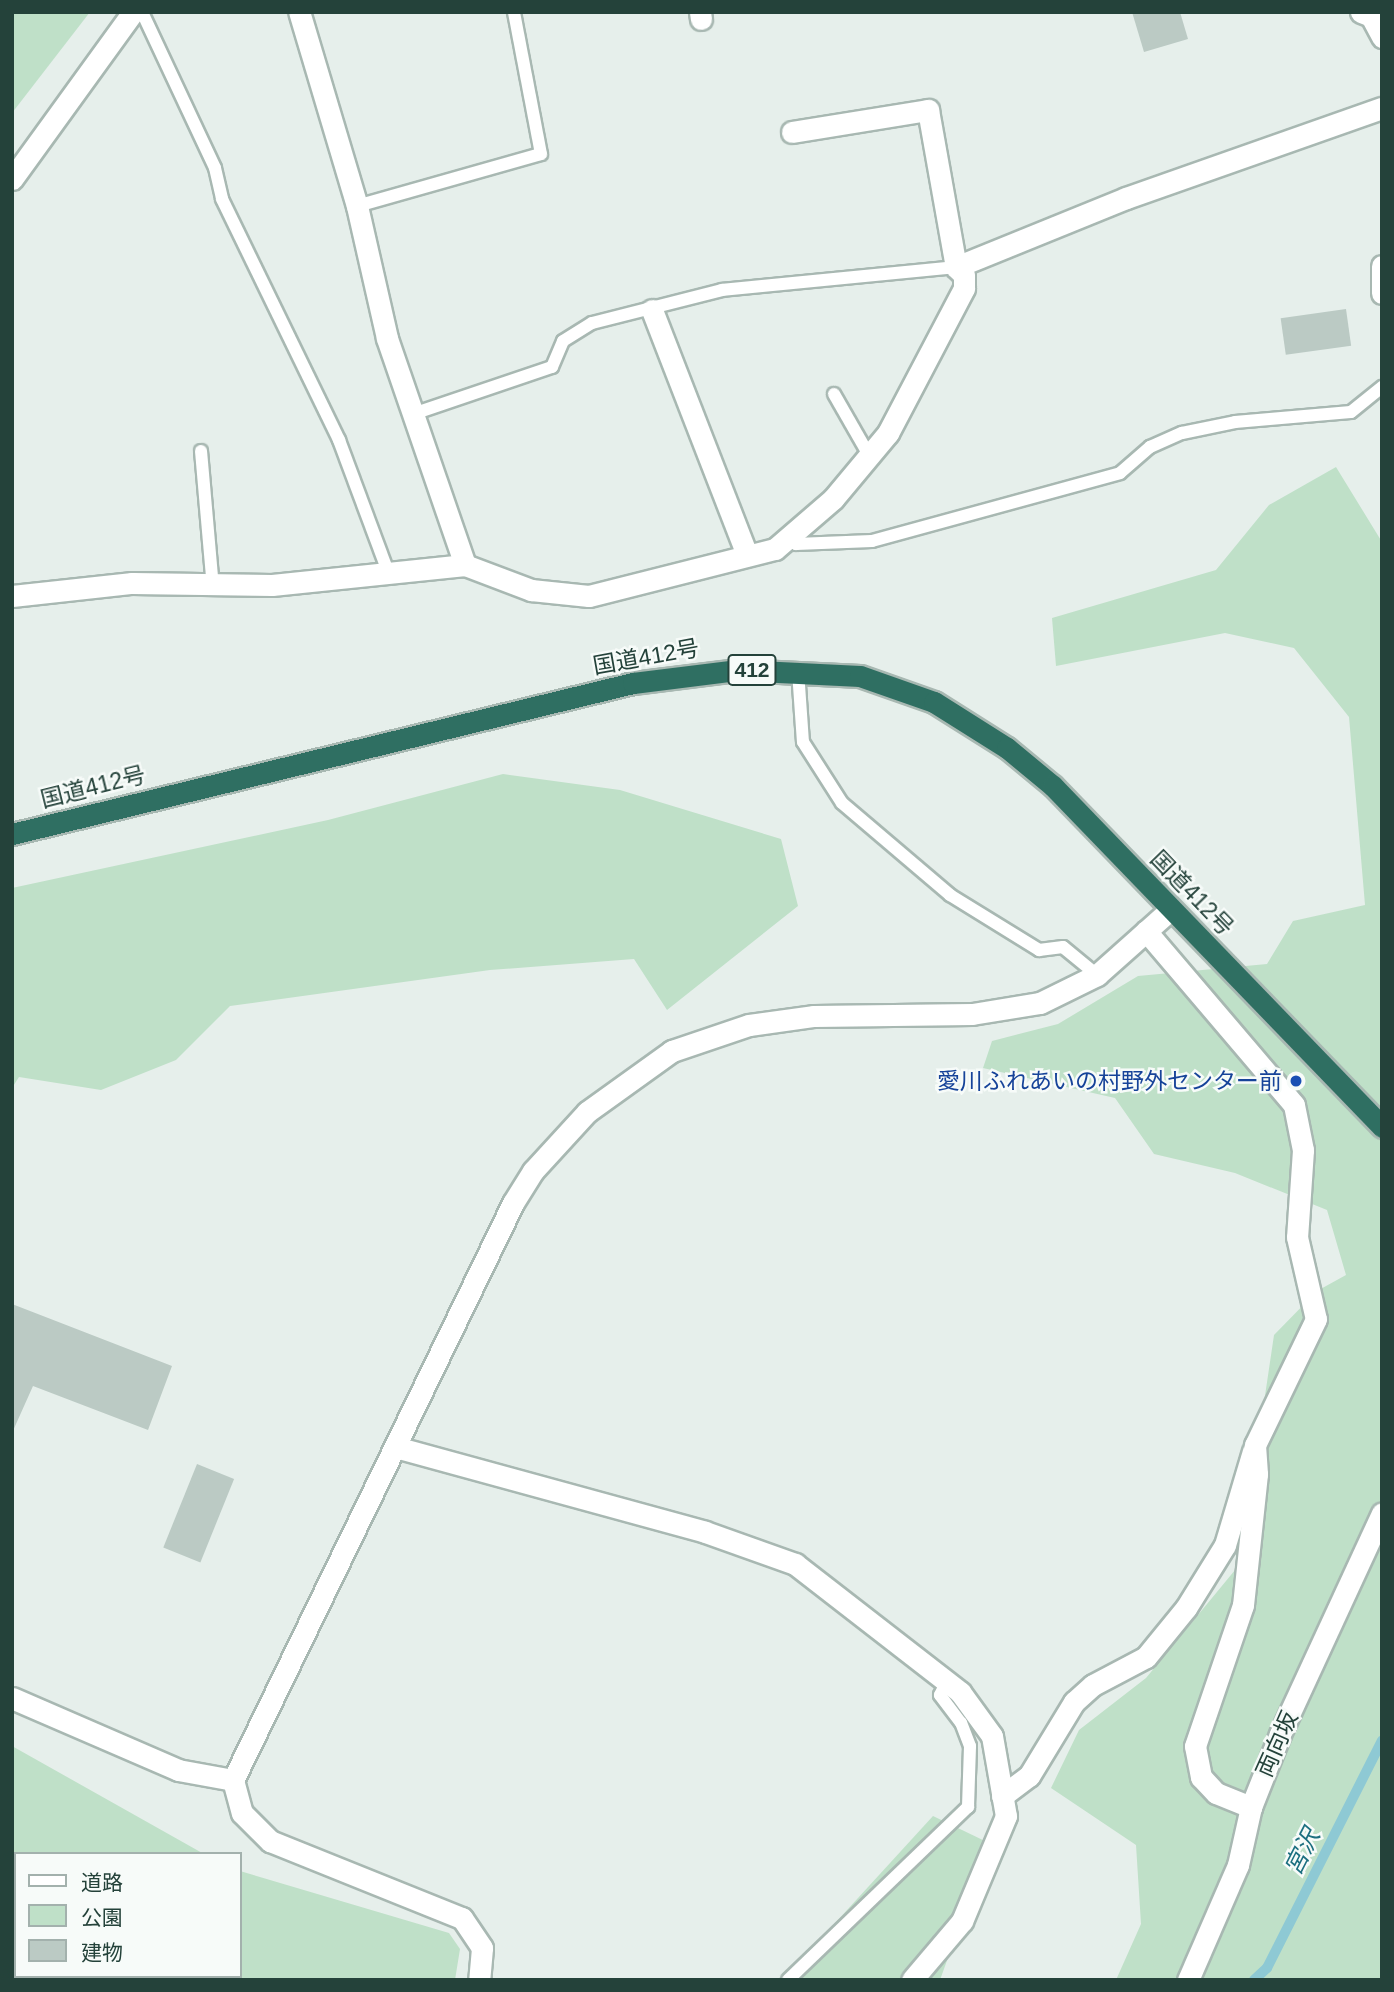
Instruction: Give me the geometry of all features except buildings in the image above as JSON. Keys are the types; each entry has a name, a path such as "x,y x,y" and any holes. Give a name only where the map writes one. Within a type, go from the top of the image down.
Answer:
{"highway":[{"name":"国道412号","path":"12,834 633,683 738,670 860,676 907,690 973,726 1053,786 1382,1127"}],"street":[{"path":"12,179 133,12"},
{"path":"299,12 357,206 410,415 465,565"},
{"path":"1361,12 1371,16 1382,37"},
{"path":"956,267 1126,198 1382,108"},
{"path":"12,596 132,583 213,587 465,565 531,590 589,596 747,555 790,539 888,433 964,288 964,275 956,267 928,110 792,132"},
{"path":"1382,266 1382,293"},
{"path":"652,310 747,555"},
{"path":"479,1980 482,1948 462,1918 270,1841 242,1813 233,1780 533,1171 558,1140 626,1080 672,1051 749,1026 814,1016 1008,1011 1040,1003 1097,975 1170,909"},
{"path":"1002,1796 1029,1776 1074,1702 1093,1685 1146,1657 1186,1608 1225,1545 1255,1445 1316,1319 1297,1237 1301,1139 1294,1105 1146,931"},
{"path":"1251,1807 1216,1793 1195,1761 1243,1605 1257,1474 1255,1445"},
{"path":"395,1447 705,1532 795,1564 947,1681 979,1713 992,1736 1006,1816 962,1921 912,1980"},
{"name":"両向坂","path":"1188,1980 1238,1865 1251,1807 1382,1513"},
{"path":"12,1698 178,1770 233,1780"}],"lane":[{"path":"142,12 215,168 222,199 339,439 388,572"},
{"path":"357,206 541,155 514,12"},
{"path":"410,415 552,367 563,341 578,328 722,290 956,267"},
{"path":"790,539 796,544 872,541 1119,473 1150,447 1182,433 1235,422 1351,412 1382,387"},
{"path":"834,394 869,455"},
{"path":"201,451 213,587"},
{"path":"798,671 803,742 842,803 950,895 1039,950 1063,947 1097,975"},
{"path":"788,1980 968,1807 970,1746 961,1723 940,1695 947,1681"}],"green space":[{"path":"12,12 90,12 12,113"},
{"path":"1336,467 1382,542 1382,1980 1116,1980 1141,1924 1136,1845 1051,1788 1079,1730 1146,1678 1240,1564 1274,1335 1317,1291 1346,1275 1327,1210 1235,1173 1154,1154 1115,1098 983,1068 992,1041 1058,1024 1138,976 1267,964 1293,921 1365,905 1349,717 1294,648 1225,633 1056,666 1052,618 1216,570 1269,505"},
{"path":"503,774 620,790 781,839 798,906 667,1010 634,959 490,970 230,1006 176,1060 101,1090 19,1077 12,1088 12,888 328,820"},
{"path":"12,1746 200,1852 14,1852 14,1978 242,1978 242,1872 449,1933 460,1949 455,1980 12,1980"},
{"path":"933,1816 989,1843 940,1980 783,1980"}],"waterway":[{"name":"宮沢","path":"1254,1980 1267,1968 1382,1740"}],"place":[{"name":"愛川ふれあいの村野外センター前","path":"1296,1081"}]}
